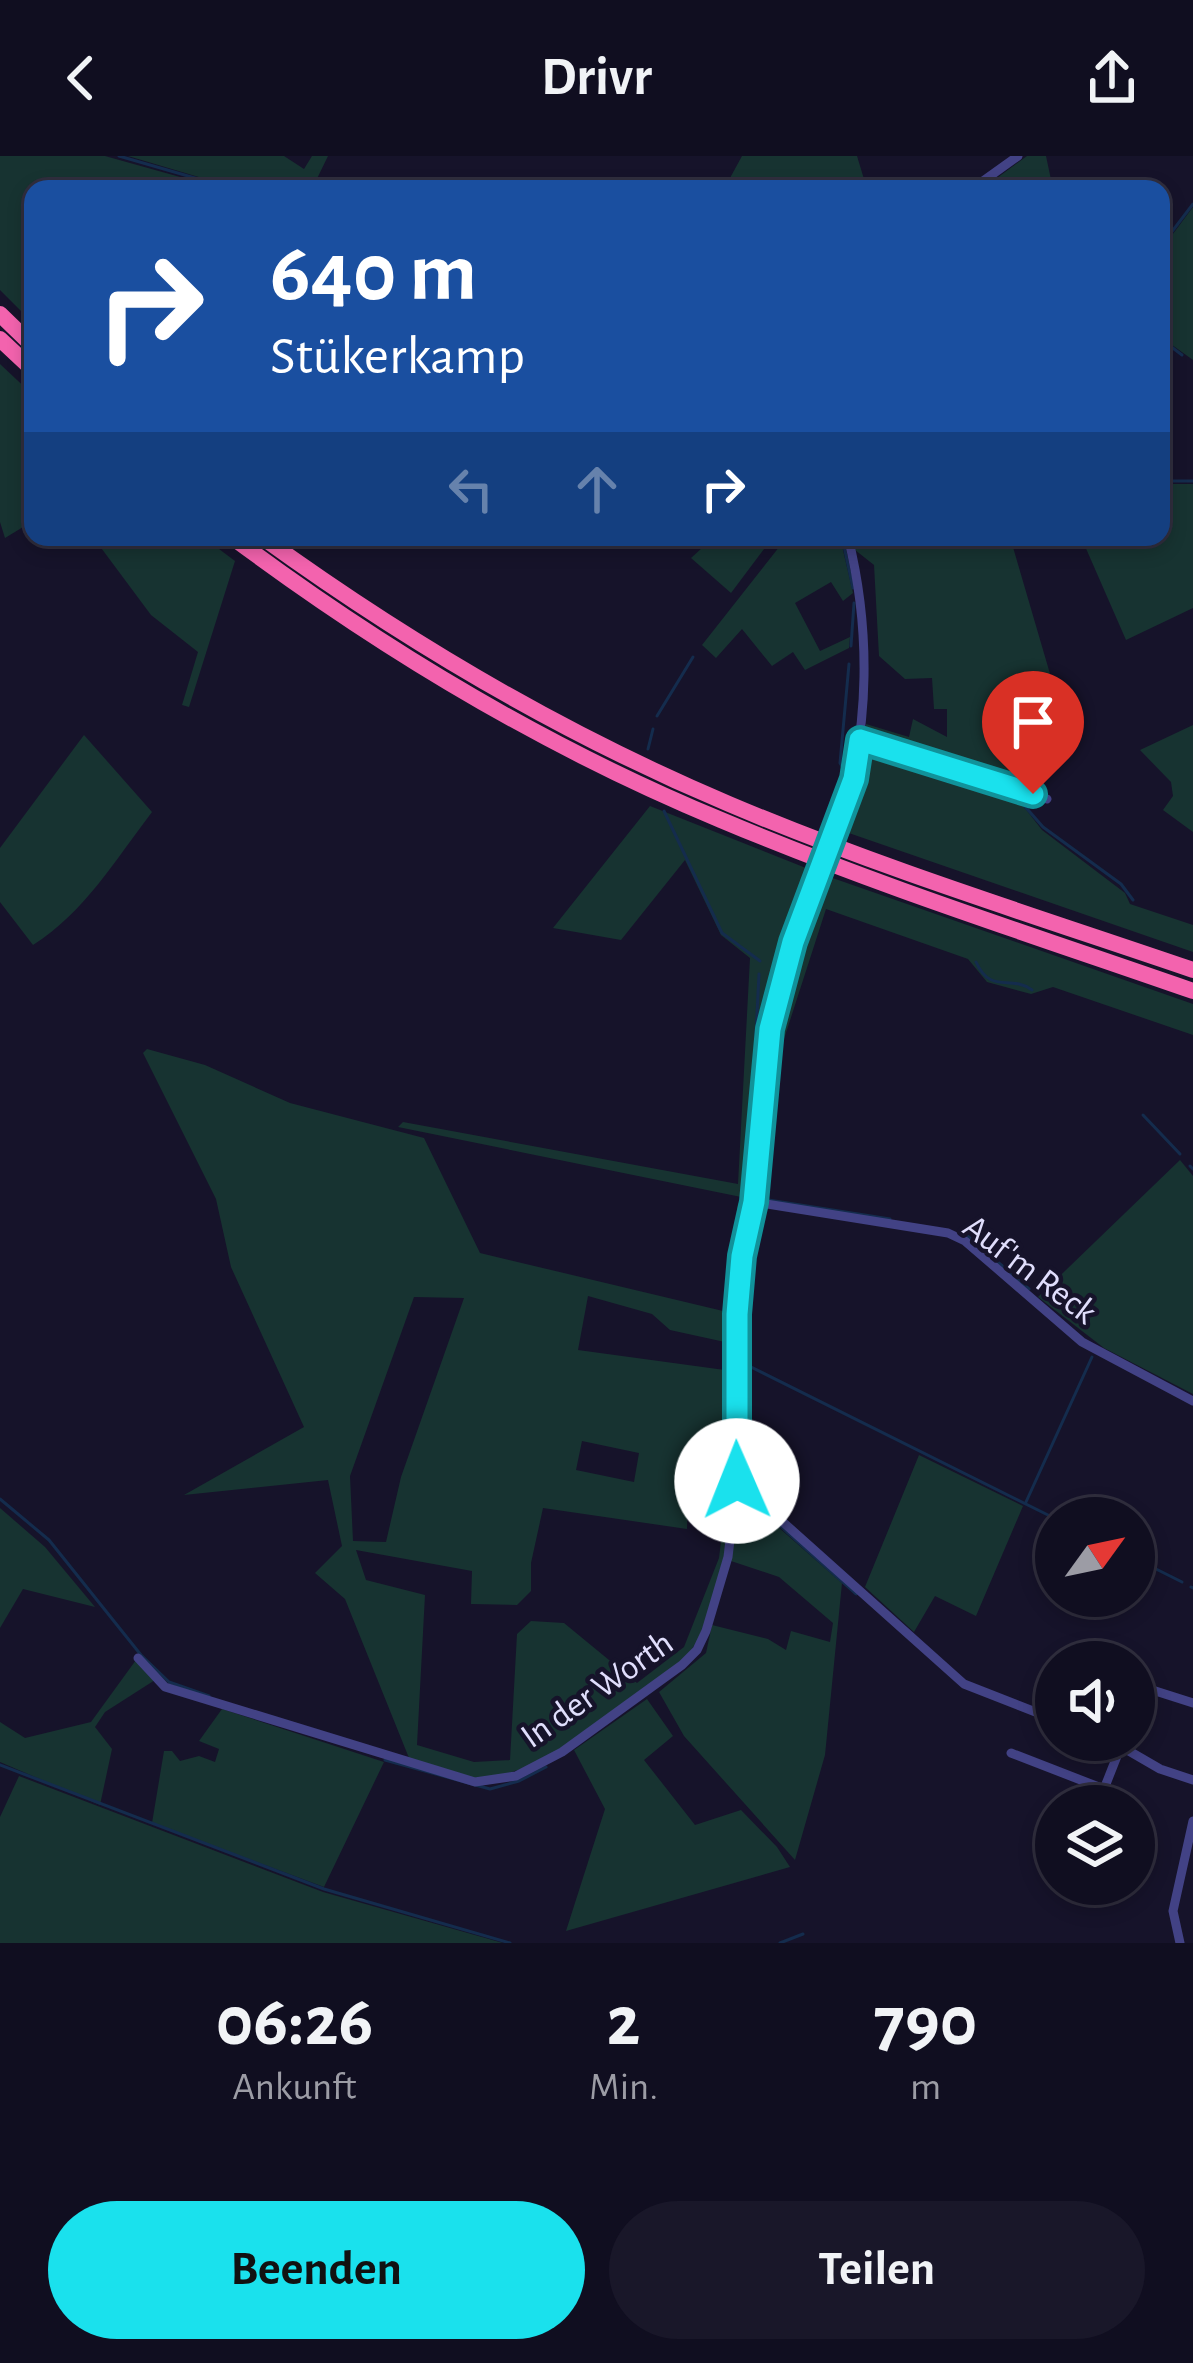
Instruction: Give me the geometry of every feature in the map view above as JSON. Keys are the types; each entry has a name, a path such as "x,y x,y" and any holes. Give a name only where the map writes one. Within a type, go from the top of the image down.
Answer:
{"highway":[{"path":"0,314 24,337"},
{"path":"0,339 24,362"},
{"path":"245,546 387,644 594,762 717,819 871,880 1193,991"},
{"path":"276,546 447,660 663,775 875,861 1193,970"}],"street":[{"path":"985,180 1018,156"},
{"name":"In der Worth","path":"138,1658 165,1687 475,1782 503,1780 562,1752 651,1690 698,1650 728,1558 737,1481 737,1314 742,1256 754,1202 770,1029 778,988 858,762 862,596 850,546"},
{"path":"860,740 1047,799"},
{"name":"Auf'm Reck","path":"754,1202 948,1233 965,1241 1082,1342 1193,1401"},
{"path":"737,1481 964,1684 1035,1712"},
{"path":"1155,1691 1193,1703"},
{"path":"1011,1753 1104,1789 1111,1761"},
{"path":"1148,1761 1193,1780"},
{"path":"1180,1943 1173,1911 1189,1858 1193,1821"}],"green space":[{"path":"0,156 105,156 191,180 24,180 24,314 0,290"},
{"path":"128,156 284,156 304,169 312,156 328,156 316,180 209,180"},
{"path":"742,156 857,156 864,180 729,180"},
{"path":"1027,156 1046,156 1051,180 994,180"},
{"path":"1193,207 1193,360 1170,343 1170,238"},
{"path":"0,364 24,387 24,526 5,538 0,522"},
{"path":"1170,484 1193,484 1193,608 1126,640 1085,546 1170,546"},
{"path":"100,546 215,546 235,561 189,707 182,705 198,652 151,615"},
{"path":"704,546 766,546 731,593 691,558"},
{"path":"780,546 842,546 853,593 843,601 831,582 795,603 820,651 850,637 849,648 805,670 793,652 772,666 742,629 716,658 702,645"},
{"path":"854,546 1013,546 1072,749 1038,777 1021,803 1042,830 1125,893 1130,904 1193,925 1193,952 843,831 865,758 866,724 909,737 913,719 947,737 947,709 934,709 932,678 905,679 879,656 874,565"},
{"path":"1193,725 1193,832 1163,810 1173,796 1171,782 1140,750"},
{"path":"84,735 152,812 84,901 33,945 0,902 0,848"},
{"path":"650,806 811,870 773,987 751,1199 398,1127 403,1122 738,1184 750,958 721,935 685,860 621,940 553,928"},
{"path":"824,875 1193,1004 1193,1035 1053,987 1031,994 987,982 968,959 826,909 774,1070 770,1070 781,989"},
{"path":"147,1049 205,1065 290,1103 424,1138 480,1253 723,1311 738,1203 750,1205 734,1344 670,1330 652,1314 588,1296 578,1350 732,1371 732,1484 724,1565 700,1636 680,1664 586,1734 507,1774 463,1776 409,1758 345,1599 315,1573 342,1546 328,1480 184,1495 304,1427 231,1267 216,1199 143,1053","holes":["414,1297 464,1298 401,1477 386,1542 353,1541 350,1476","582,1441 639,1453 634,1482 576,1470","729,1477 719,1558 684,1647 637,1683 564,1623 531,1621 517,1634 510,1760 474,1762 417,1745 425,1595 366,1580 356,1550 472,1571 471,1604 517,1605 531,1591 531,1563 543,1508 687,1529 688,1483"]},
{"path":"1180,1160 1193,1176 1193,1394 1104,1348 1038,1297"},
{"path":"919,1455 1023,1506 976,1616 935,1596 914,1632 865,1587"},
{"path":"745,1498 842,1583 825,1755 795,1860 684,1736 659,1692 706,1653 712,1625 768,1639 786,1650 791,1631 830,1642 833,1623 779,1577 731,1561 739,1503"},
{"path":"0,1508 45,1547 95,1607 23,1589 0,1628"},
{"path":"136,1660 155,1680 105,1712 95,1727 112,1749 100,1805 0,1762 0,1722 25,1738 91,1722"},
{"path":"647,1699 673,1736 644,1760 695,1825 741,1810 790,1867 566,1931 605,1809 574,1750"},
{"path":"222,1709 384,1762 324,1887 152,1823 164,1751 172,1751 180,1761 199,1756 215,1762 219,1749 199,1741"},
{"path":"19,1776 323,1892 503,1943 0,1943 0,1817"}],"waterway":[{"path":"119,156 202,180"},
{"path":"1170,234 1193,204"},
{"path":"1170,346 1182,355"},
{"path":"1170,481 1193,481"},
{"path":"844,546 853,588"},
{"path":"851,646 854,603"},
{"path":"657,716 693,657"},
{"path":"843,768 849,664"},
{"path":"648,749 653,729"},
{"path":"864,772 871,755 1015,795 1043,827 1121,884 1133,900"},
{"path":"664,811 722,933 760,961"},
{"path":"976,962 988,978 1032,990"},
{"path":"748,1194 759,974"},
{"path":"1143,1115 1180,1154"},
{"path":"1190,1166 1193,1169"},
{"path":"762,1199 890,1219"},
{"path":"729,1341 736,1254 746,1208"},
{"path":"962,1231 1029,1289"},
{"path":"741,1340 743,1292"},
{"path":"1026,1502 1092,1357"},
{"path":"741,1362 1035,1509"},
{"path":"0,1499 49,1540 141,1655 169,1682 209,1696"},
{"path":"738,1503 750,1499 856,1594"},
{"path":"1155,1568 1182,1582"},
{"path":"385,1760 490,1789 546,1767"},
{"path":"0,1765 324,1889 510,1943"},
{"path":"780,1943 803,1934"}],"route":[{"path":"737,1481 737,1314 742,1256 754,1202 770,1029 793,942 854,779 860,740 1033,794"}]}
